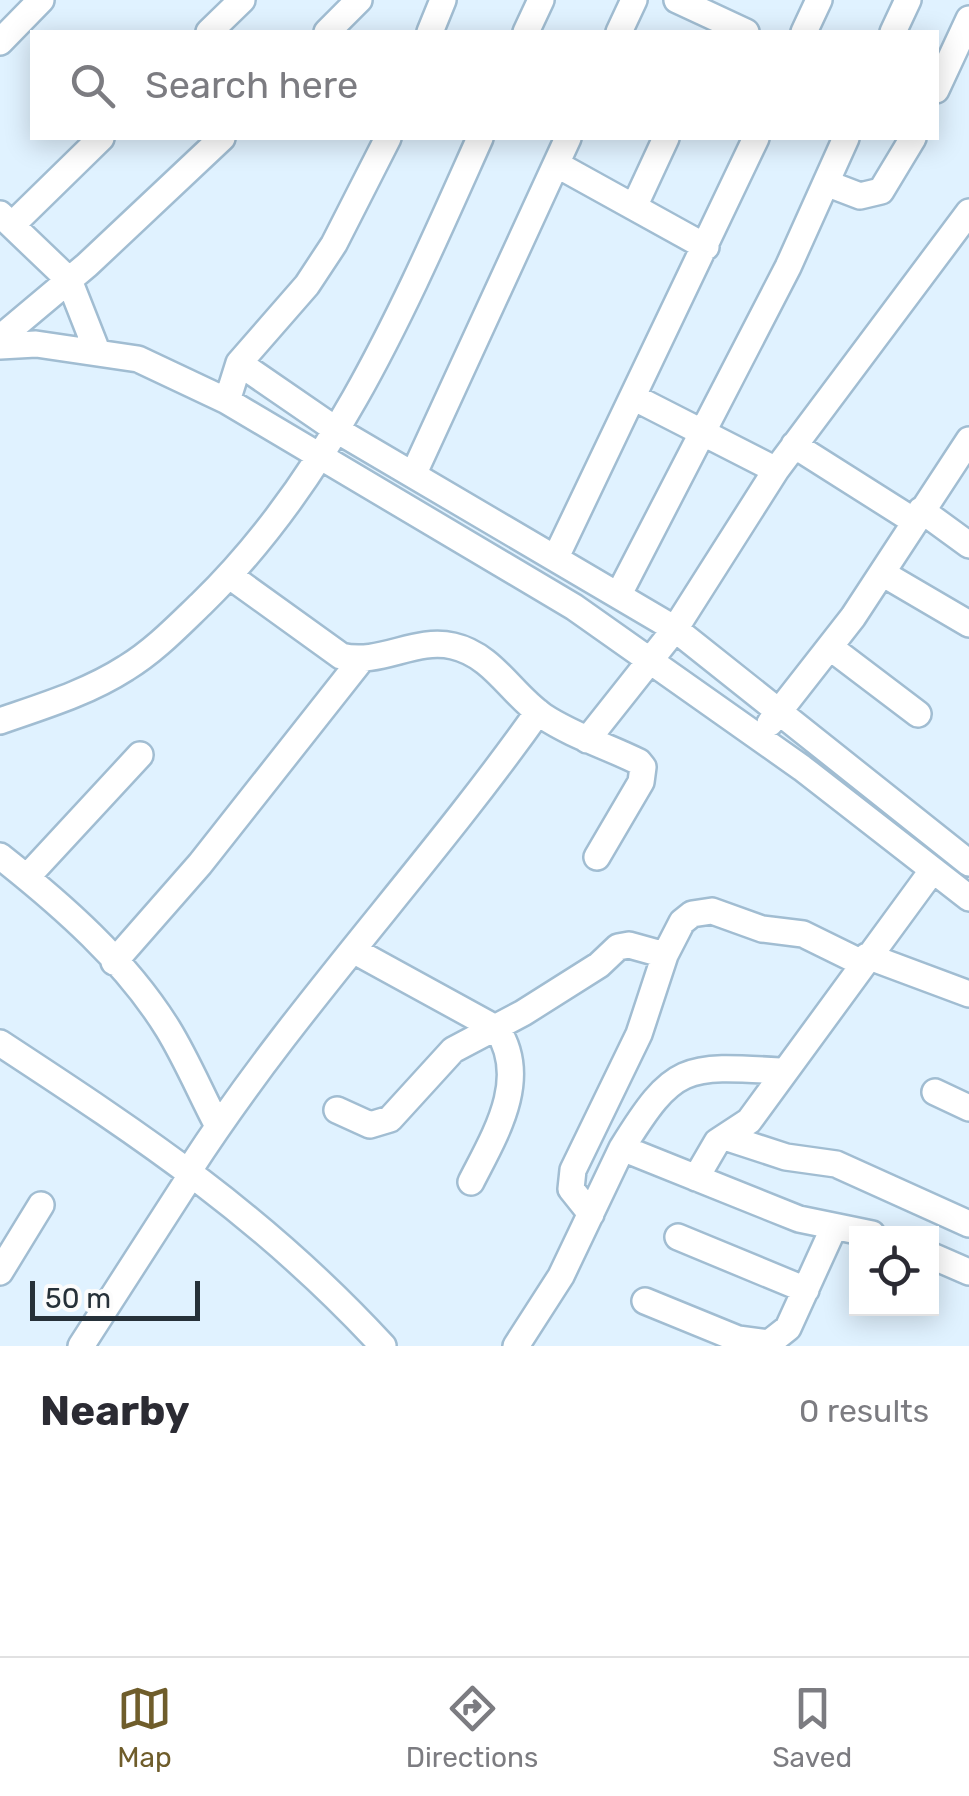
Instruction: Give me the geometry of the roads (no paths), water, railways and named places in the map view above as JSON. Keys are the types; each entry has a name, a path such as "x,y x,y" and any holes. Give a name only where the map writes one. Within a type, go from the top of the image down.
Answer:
{"street":[{"path":"0,42 41,0"},
{"path":"211,30 242,0"},
{"path":"329,30 359,0"},
{"path":"431,30 444,0"},
{"path":"527,30 541,0"},
{"path":"620,30 634,0"},
{"path":"677,0 717,26"},
{"path":"805,30 819,0"},
{"path":"895,30 908,0"},
{"path":"939,84 969,19"},
{"path":"97,351 69,280 6,219 99,140"},
{"path":"220,140 69,280 8,327 36,344 97,351 232,384 662,645 768,726 932,871 969,898"},
{"path":"232,384 334,244 387,140"},
{"path":"0,720 100,684 129,667 230,576 282,516 328,443 416,282 479,140"},
{"path":"414,474 567,140"},
{"path":"634,207 665,140"},
{"path":"556,557 755,140"},
{"path":"619,594 705,433 845,140"},
{"path":"826,183 860,196 881,192 912,140"},
{"path":"556,164 706,248"},
{"path":"587,740 662,645 794,445 969,212"},
{"path":"232,384 328,443 414,474 448,514 556,557 619,594 662,645 768,726 874,790 969,863"},
{"path":"635,398 776,470"},
{"path":"768,726 831,648 969,440"},
{"path":"794,445 969,545"},
{"path":"882,573 969,624"},
{"path":"230,576 328,650 360,660 428,645 460,647 500,674 538,712 644,767 641,782 597,857"},
{"path":"831,648 918,714"},
{"path":"114,962 200,864 360,660"},
{"path":"81,1346 218,1126 353,950 479,796 538,712"},
{"path":"27,877 140,755"},
{"path":"0,856 27,877 114,962 168,1029 218,1126"},
{"path":"696,1178 709,1150 743,1128 781,1071 932,871"},
{"path":"591,1214 571,1189 573,1170 639,1034 665,955 682,922 692,914 712,912 762,930 803,934 864,960 969,994"},
{"path":"337,1110 370,1125 390,1119 453,1050 497,1029 599,965 618,947 629,945 665,955"},
{"path":"353,950 497,1029 509,1049 512,1079 498,1130 471,1182"},
{"path":"0,1043 192,1171 279,1240 367,1340"},
{"path":"516,1346 561,1276 622,1148 667,1083 684,1074 721,1068 781,1071"},
{"path":"935,1092 969,1108"},
{"path":"725,1137 786,1157 836,1164 969,1224"},
{"path":"622,1148 799,1219 849,1230"},
{"path":"0,1272 41,1204"},
{"path":"646,1302 740,1343 780,1342 834,1228"},
{"path":"678,1237 806,1290"},
{"path":"939,1259 969,1272"}]}
